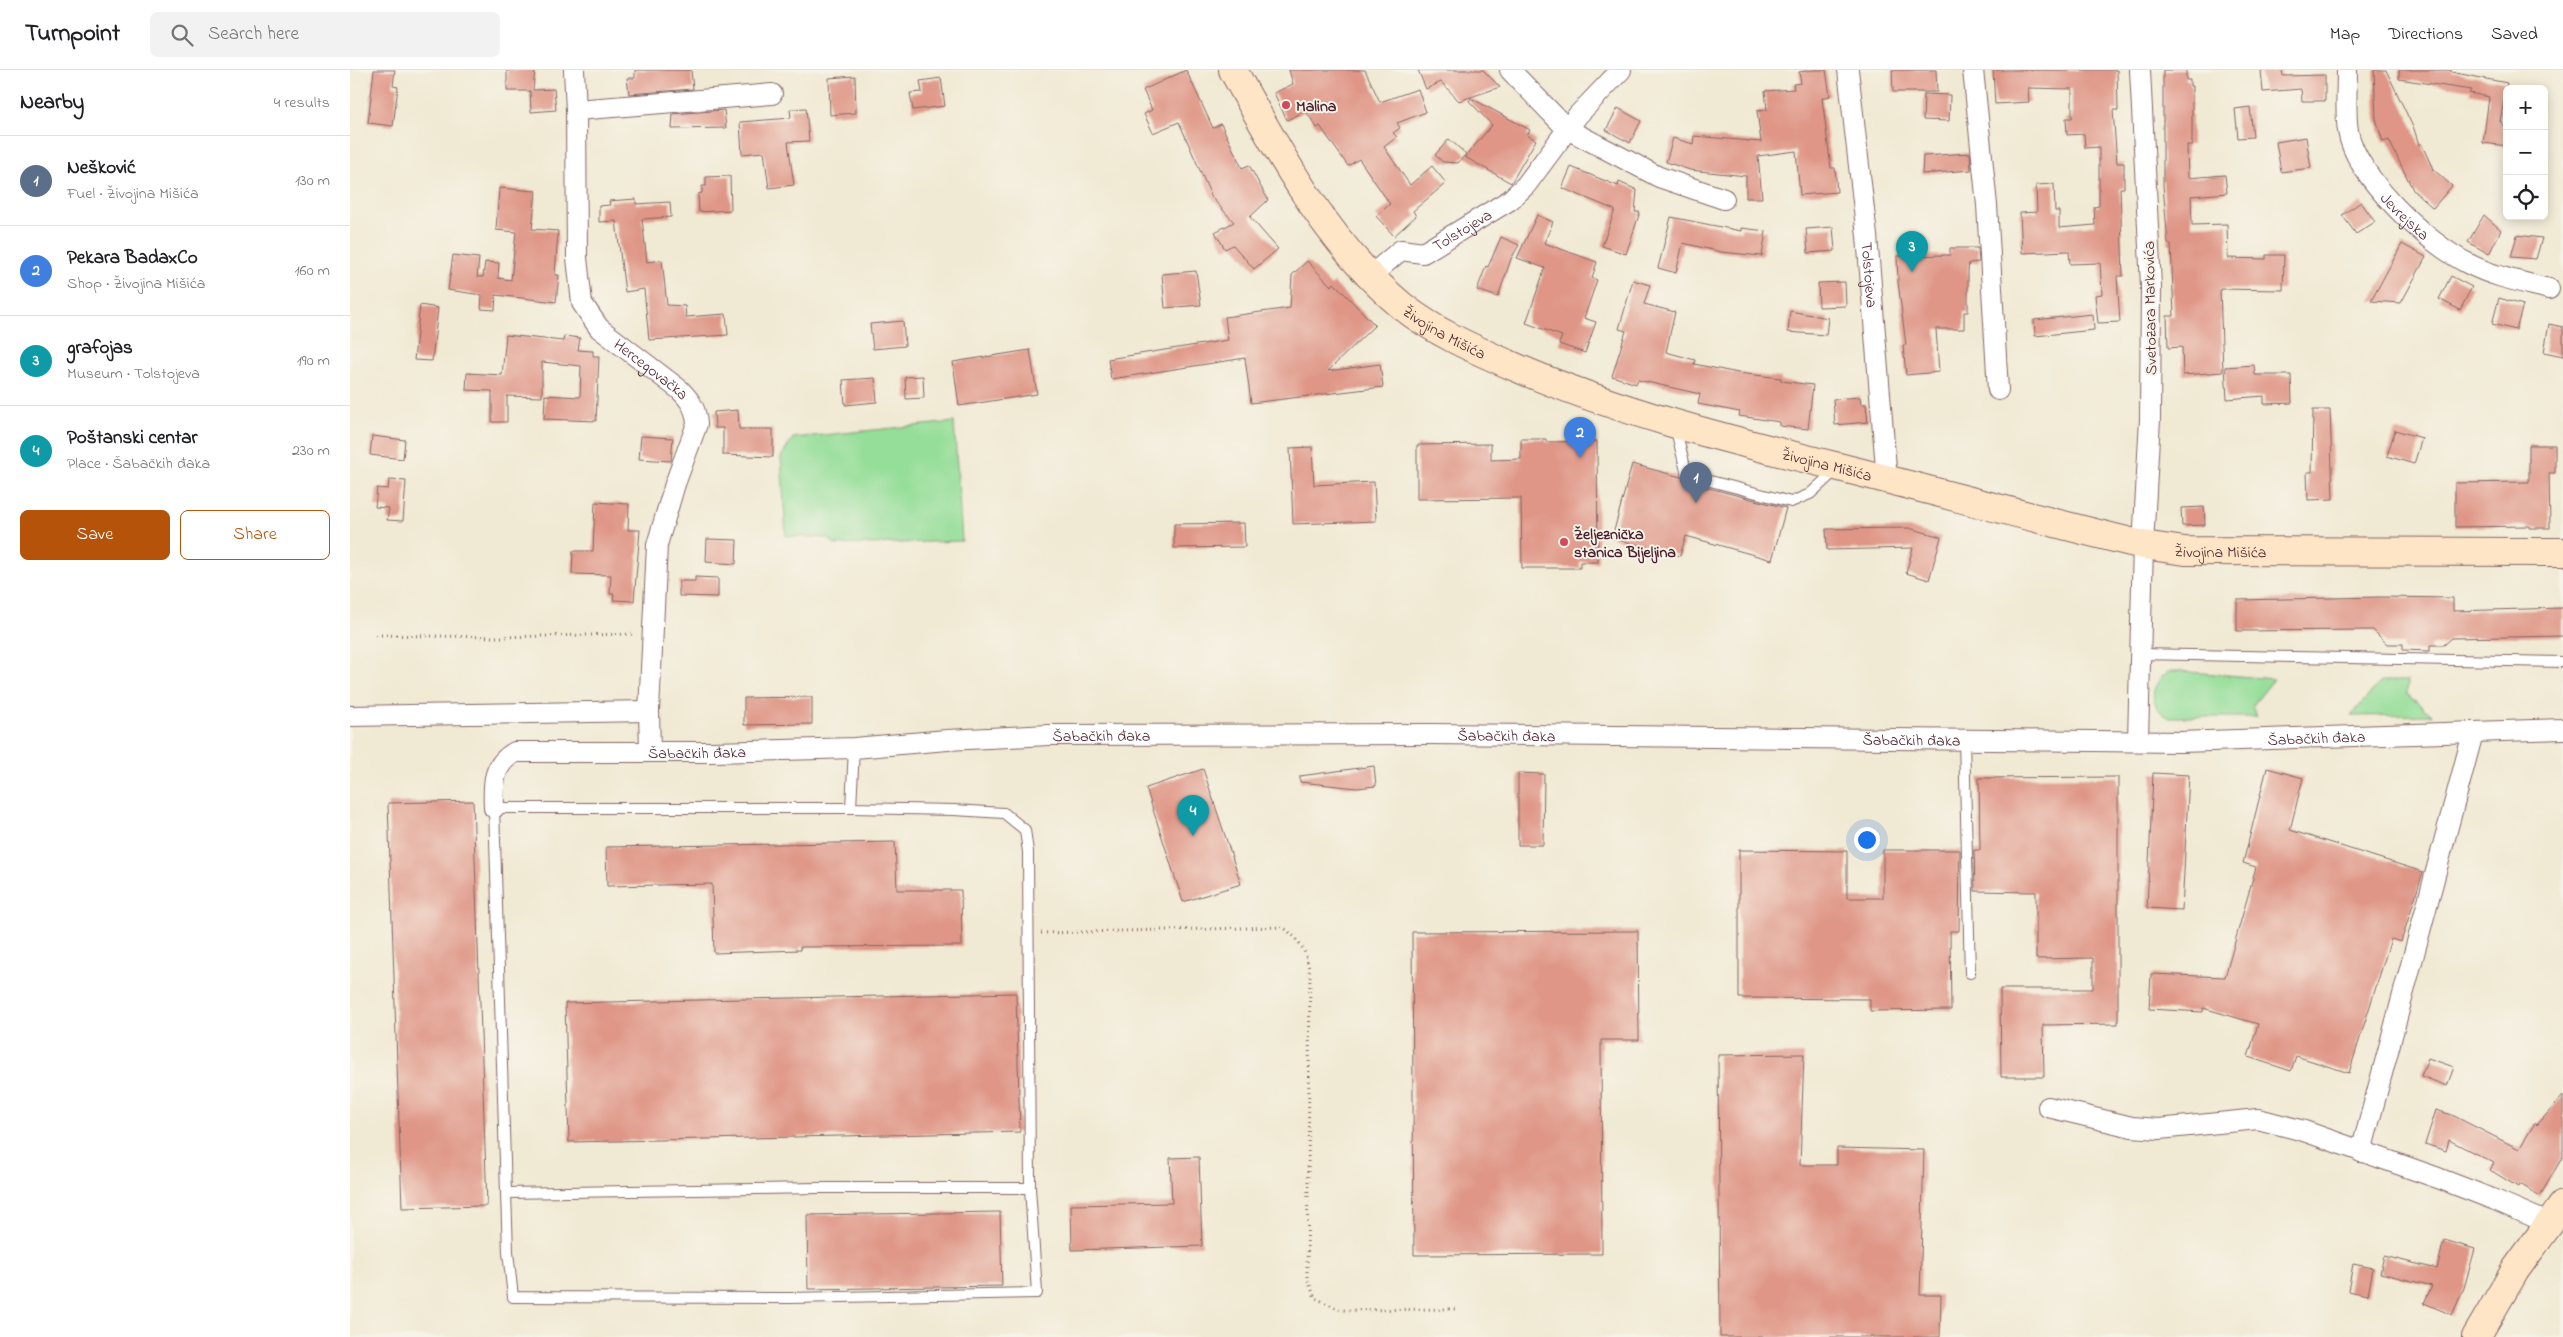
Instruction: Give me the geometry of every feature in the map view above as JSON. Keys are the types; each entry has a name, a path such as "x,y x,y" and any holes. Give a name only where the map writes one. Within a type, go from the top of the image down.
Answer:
{"main road":[{"name":"Živojina Mišića","path":"1234,70 1287,165 1316,208 1370,276 1424,322 1462,344 1567,390 1675,425 2143,545 2185,551 2563,552"},
{"path":"2476,1337 2493,1304 2555,1214"}],"street":[{"name":"Hercegovačka","path":"574,70 577,258 578,287 582,303 598,328 680,390 692,401 696,414 697,424 675,484 657,545 649,710 650,751"},
{"path":"1510,70 1567,129 1659,177 1724,198"},
{"name":"Tolstojeva","path":"1370,276 1401,250 1423,253 1510,200 1526,185 1567,129 1621,70"},
{"name":"Tolstojeva","path":"1848,70 1866,236 1887,480"},
{"path":"1973,70 1987,205 1998,390"},
{"name":"Svetozara Markovića","path":"2138,740 2143,545 2150,419 2151,286 2140,70"},
{"name":"Jevrejska","path":"2347,70 2348,132 2362,164 2406,218 2437,245 2469,264 2505,278 2549,289"},
{"path":"576,110 772,94"},
{"path":"350,716 649,710"},
{"name":"Šabačkih đaka","path":"494,808 493,781 495,772 507,757 515,752 714,752 854,748 946,740 1059,735 1430,734 1800,740 1964,739 2180,742 2563,729"},
{"path":"2361,1152 2473,733"},
{"path":"2048,1107 2132,1127 2159,1129 2258,1119 2304,1131 2495,1200 2555,1214"}],"lane":[{"path":"1675,425 1687,475 1791,502 1810,494 1839,467"},
{"path":"2139,654 2563,662"},
{"path":"1964,739 1970,972"},
{"path":"851,808 854,748"},
{"path":"494,808 851,808 1004,813 1025,830 1028,852 1030,1188 1037,1293 790,1298 514,1297 508,1252 494,808"},
{"path":"506,1193 819,1188 1030,1188"}],"path":[{"path":"376,635 498,637 652,633"},
{"path":"1028,933 1283,928 1299,939 1306,955 1310,975 1307,1268 1315,1298 1342,1310 1457,1309"}],"green space":[{"path":"954,422 962,541 835,545 828,538 786,536 781,457 793,438"},
{"path":"2169,671 2274,679 2253,705 2257,717 2168,717 2157,707 2154,701 2154,694 2158,682"},
{"path":"2381,681 2408,681 2407,694 2432,715 2351,716"}],"building":[{"path":"374,70 395,70 393,86 398,87 393,126 368,123"},
{"path":"507,70 535,70 533,90 554,89 556,110 531,112 530,91 507,91"},
{"path":"635,70 691,70 693,89 629,94 627,78 635,78"},
{"path":"1186,70 1213,128 1221,124 1242,168 1249,165 1268,200 1250,217 1278,249 1254,269 1233,245 1225,249 1215,232 1234,222 1212,198 1179,122 1153,133 1144,114 1152,110 1143,90"},
{"path":"1289,70 1365,70 1380,102 1418,89 1426,112 1397,123 1400,128 1393,133 1397,137 1384,147 1410,185 1432,166 1446,183 1413,211 1416,216 1394,236 1376,216 1390,204 1359,159 1348,166 1320,126 1317,128 1306,111 1287,120 1274,93 1293,84"},
{"path":"1418,70 1483,70 1500,87 1459,101 1441,82 1426,89"},
{"path":"1826,70 1830,96 1822,98 1831,168 1835,168 1837,192 1800,195 1796,151 1758,156 1762,198 1746,198 1746,176 1690,170 1666,162 1673,138 1693,144 1694,136 1761,142 1757,111 1767,110 1765,91 1794,89 1793,84 1801,83 1799,72"},
{"path":"1892,70 1936,70 1937,92 1893,92"},
{"path":"1993,70 2117,70 2118,110 2113,110 2117,163 2124,163 2124,188 2120,188 2123,276 2117,276 2120,322 2098,323 2095,295 2102,294 2100,263 2070,264 2069,251 2022,253 2020,213 2037,212 2036,185 2054,184 2055,211 2059,211 2059,228 2095,225 2094,207 2099,206 2099,147 2085,148 2084,134 2067,135 2066,118 2072,118 2072,89 2028,88 2029,102 1995,104"},
{"path":"2163,70 2186,70 2186,80 2190,80 2190,86 2192,86 2192,145 2187,145 2188,178 2225,175 2227,193 2191,196 2192,225 2227,224 2228,258 2266,259 2266,255 2284,255 2283,290 2220,289 2223,372 2183,375 2182,347 2168,348 2167,316 2174,316 2171,244 2168,244 2163,185"},
{"path":"2261,70 2282,70 2283,76 2325,75 2325,101 2302,101 2301,89 2263,92"},
{"path":"2374,70 2386,70 2414,129 2419,145 2421,143 2433,169 2452,186 2433,208 2413,190 2389,140 2383,142 2376,119"},
{"path":"2399,70 2451,70 2451,72 2507,83 2507,85 2503,85 2503,105 2500,122 2503,125 2503,146 2483,143 2489,97 2469,93 2471,90 2399,79"},
{"path":"855,76 856,113 830,115 829,78"},
{"path":"941,78 945,106 913,110 910,93 922,92 920,81"},
{"path":"1924,94 1950,95 1949,121 1923,120"},
{"path":"1471,98 1530,130 1527,135 1536,140 1511,183 1465,157 1492,125 1469,101"},
{"path":"2250,107 2253,137 2238,138 2235,109"},
{"path":"806,108 809,141 788,142 794,185 769,188 764,152 742,154 740,122 791,118 790,109"},
{"path":"1618,108 1641,121 1630,143 1606,130"},
{"path":"724,110 726,128 672,129 673,114"},
{"path":"2306,137 2311,168 2281,172 2276,142"},
{"path":"1449,139 1466,154 1458,163 1443,162 1435,155"},
{"path":"1970,153 1971,170 1922,174 1923,156"},
{"path":"1571,167 1618,186 1619,182 1637,190 1635,212 1640,212 1626,254 1602,246 1615,210 1562,188"},
{"path":"730,176 731,210 699,212 698,194 702,193 702,186 706,186 706,177"},
{"path":"499,188 536,191 532,229 558,231 555,275 559,275 556,302 496,295 495,310 481,309 482,295 448,290 453,255 479,258 477,277 483,277 485,262 499,263 498,278 511,280 516,232 496,230"},
{"path":"636,199 636,204 670,202 671,217 642,219 647,262 662,260 667,305 685,306 686,317 726,314 728,335 649,340 644,289 625,292 616,221 599,222 599,206 610,205 609,201"},
{"path":"2361,202 2375,222 2356,234 2342,215"},
{"path":"1537,215 1553,222 1544,243 1597,262 1592,278 1597,280 1584,318 1596,322 1585,353 1559,344 1562,336 1526,323 1545,268 1517,258"},
{"path":"2484,215 2501,230 2489,254 2468,242"},
{"path":"1671,217 1741,231 1741,228 1766,231 1762,256 1721,252 1683,243 1676,273 1658,268"},
{"path":"1833,227 1835,251 1808,253 1806,229"},
{"path":"2517,235 2542,238 2536,259 2511,257"},
{"path":"1501,237 1519,245 1511,259 1498,297 1477,290 1486,266 1488,267"},
{"path":"2402,244 2426,257 2401,303 2371,301"},
{"path":"1950,248 1978,248 1979,262 1969,263 1968,312 1964,312 1964,329 1936,329 1939,372 1906,375 1903,345 1906,345 1898,282 1897,256 1950,255"},
{"path":"1307,261 1331,286 1334,283 1375,325 1328,371 1380,364 1383,387 1251,403 1245,358 1111,379 1108,359 1228,340 1225,317 1290,308 1292,275"},
{"path":"1196,271 1201,305 1165,308 1162,274"},
{"path":"2451,276 2472,287 2460,310 2439,299"},
{"path":"1633,280 1650,285 1644,304 1675,312 1666,352 1695,360 1694,364 1738,373 1781,378 1781,381 1813,385 1808,429 1780,426 1780,422 1739,416 1740,412 1698,404 1700,394 1638,380 1636,384 1612,376 1626,331 1619,329"},
{"path":"1845,282 1846,306 1819,307 1818,283"},
{"path":"2499,298 2523,305 2516,330 2492,324"},
{"path":"420,305 438,308 432,361 414,360"},
{"path":"1790,311 1828,318 1826,335 1788,332"},
{"path":"2093,314 2094,330 2035,336 2034,320"},
{"path":"903,321 905,346 873,349 870,324"},
{"path":"2549,324 2563,327 2563,356 2544,352"},
{"path":"506,335 563,341 564,336 580,338 578,350 593,351 593,356 599,356 596,421 544,419 545,395 580,397 581,366 542,362 542,397 507,396 507,422 492,422 492,391 466,390 467,373 502,375"},
{"path":"1030,350 1037,394 959,406 953,362"},
{"path":"2254,365 2255,375 2291,375 2292,403 2264,404 2264,396 2227,399 2225,367"},
{"path":"923,376 924,398 906,399 905,377"},
{"path":"875,378 877,402 845,405 843,380"},
{"path":"1860,397 1861,404 1866,404 1868,422 1835,425 1833,399"},
{"path":"738,410 739,429 773,429 773,457 723,455 723,428 715,428 714,412"},
{"path":"2313,410 2330,410 2333,499 2308,500 2307,472 2312,472"},
{"path":"2395,430 2422,438 2414,464 2387,456"},
{"path":"372,436 405,440 403,459 370,455"},
{"path":"641,436 673,438 671,461 639,459"},
{"path":"1521,439 1546,439 1546,442 1597,441 1598,562 1580,562 1580,568 1522,568 1521,498 1417,499 1417,445 1491,444 1491,460 1521,459"},
{"path":"2529,445 2555,445 2555,473 2549,473 2550,528 2529,528 2529,526 2455,527 2455,483 2529,482"},
{"path":"1312,447 1314,485 1374,482 1376,521 1293,524 1290,448"},
{"path":"1632,464 1681,477 1685,482 1786,508 1772,560 1686,536 1680,556 1612,538"},
{"path":"389,480 406,481 403,521 387,520 389,508 375,507 377,488 388,489"},
{"path":"595,502 629,504 628,530 640,530 634,601 613,600 614,594 610,594 611,575 572,574 573,551 593,551"},
{"path":"2204,507 2205,525 2182,526 2181,508"},
{"path":"1244,523 1245,547 1174,548 1174,524"},
{"path":"1909,528 1941,537 1929,580 1906,573 1913,548 1827,550 1826,529"},
{"path":"707,539 737,540 736,564 706,562"},
{"path":"695,577 718,578 718,597 679,596 679,581 695,581"},
{"path":"2380,597 2453,598 2453,611 2563,608 2563,636 2452,638 2444,645 2430,645 2430,651 2403,650 2403,644 2387,644 2373,630 2237,631 2237,600"},
{"path":"812,697 812,724 744,725 744,698"},
{"path":"1374,766 1376,786 1357,788 1300,782 1300,776"},
{"path":"2267,768 2303,778 2290,830 2423,872 2401,942 2391,939 2349,1073 2296,1056 2291,1071 2248,1057 2258,1024 2203,1008 2203,1012 2149,1009 2151,974 2225,977 2256,867 2243,863"},
{"path":"1203,769 1241,884 1183,902 1146,788"},
{"path":"1518,773 1544,774 1543,845 1518,845"},
{"path":"2153,773 2189,775 2182,910 2147,908"},
{"path":"2118,777 2118,1024 2043,1025 2044,1077 2001,1077 2000,989 2093,989 2093,958 2036,959 2036,892 1975,891 1974,850 1980,850 1979,778"},
{"path":"473,801 487,1206 402,1208 388,803"},
{"path":"895,842 897,890 961,890 962,946 800,947 800,950 714,953 712,884 607,886 606,847"},
{"path":"1739,850 1847,851 1847,898 1883,898 1883,850 1960,850 1959,931 1950,931 1951,1010 1870,1011 1870,999 1739,998"},
{"path":"1638,931 1639,1040 1601,1040 1602,1254 1414,1255 1412,932"},
{"path":"1016,993 1020,1132 569,1142 565,1003"},
{"path":"1804,1054 1800,1165 1837,1165 1837,1148 1924,1150 1920,1295 1941,1295 1940,1337 1720,1337 1718,1055"},
{"path":"2428,1058 2454,1067 2447,1086 2421,1076"},
{"path":"2563,1096 2563,1156 2540,1196 2520,1184 2518,1187 2490,1170 2494,1163 2449,1140 2446,1151 2425,1144 2436,1110 2452,1115 2519,1149 2535,1123 2537,1125"},
{"path":"1199,1157 1202,1246 1072,1250 1071,1205 1172,1203 1170,1158"},
{"path":"1000,1212 1002,1286 808,1289 807,1215"},
{"path":"2444,1240 2475,1249 2464,1288 2452,1315 2424,1303 2432,1286 2380,1273 2384,1256 2437,1269"},
{"path":"2353,1264 2373,1268 2368,1295 2348,1291"}],"place":[{"name":"Malina","path":"1286,105"},
{"name":"grafojas","path":"1912,272"},
{"name":"Pekara BadaxCo","path":"1580,458"},
{"name":"Nešković","path":"1696,503"},
{"name":"Željeznička stanica Bijeljina","path":"1564,542"},
{"name":"Poštanski centar","path":"1193,836"}]}
